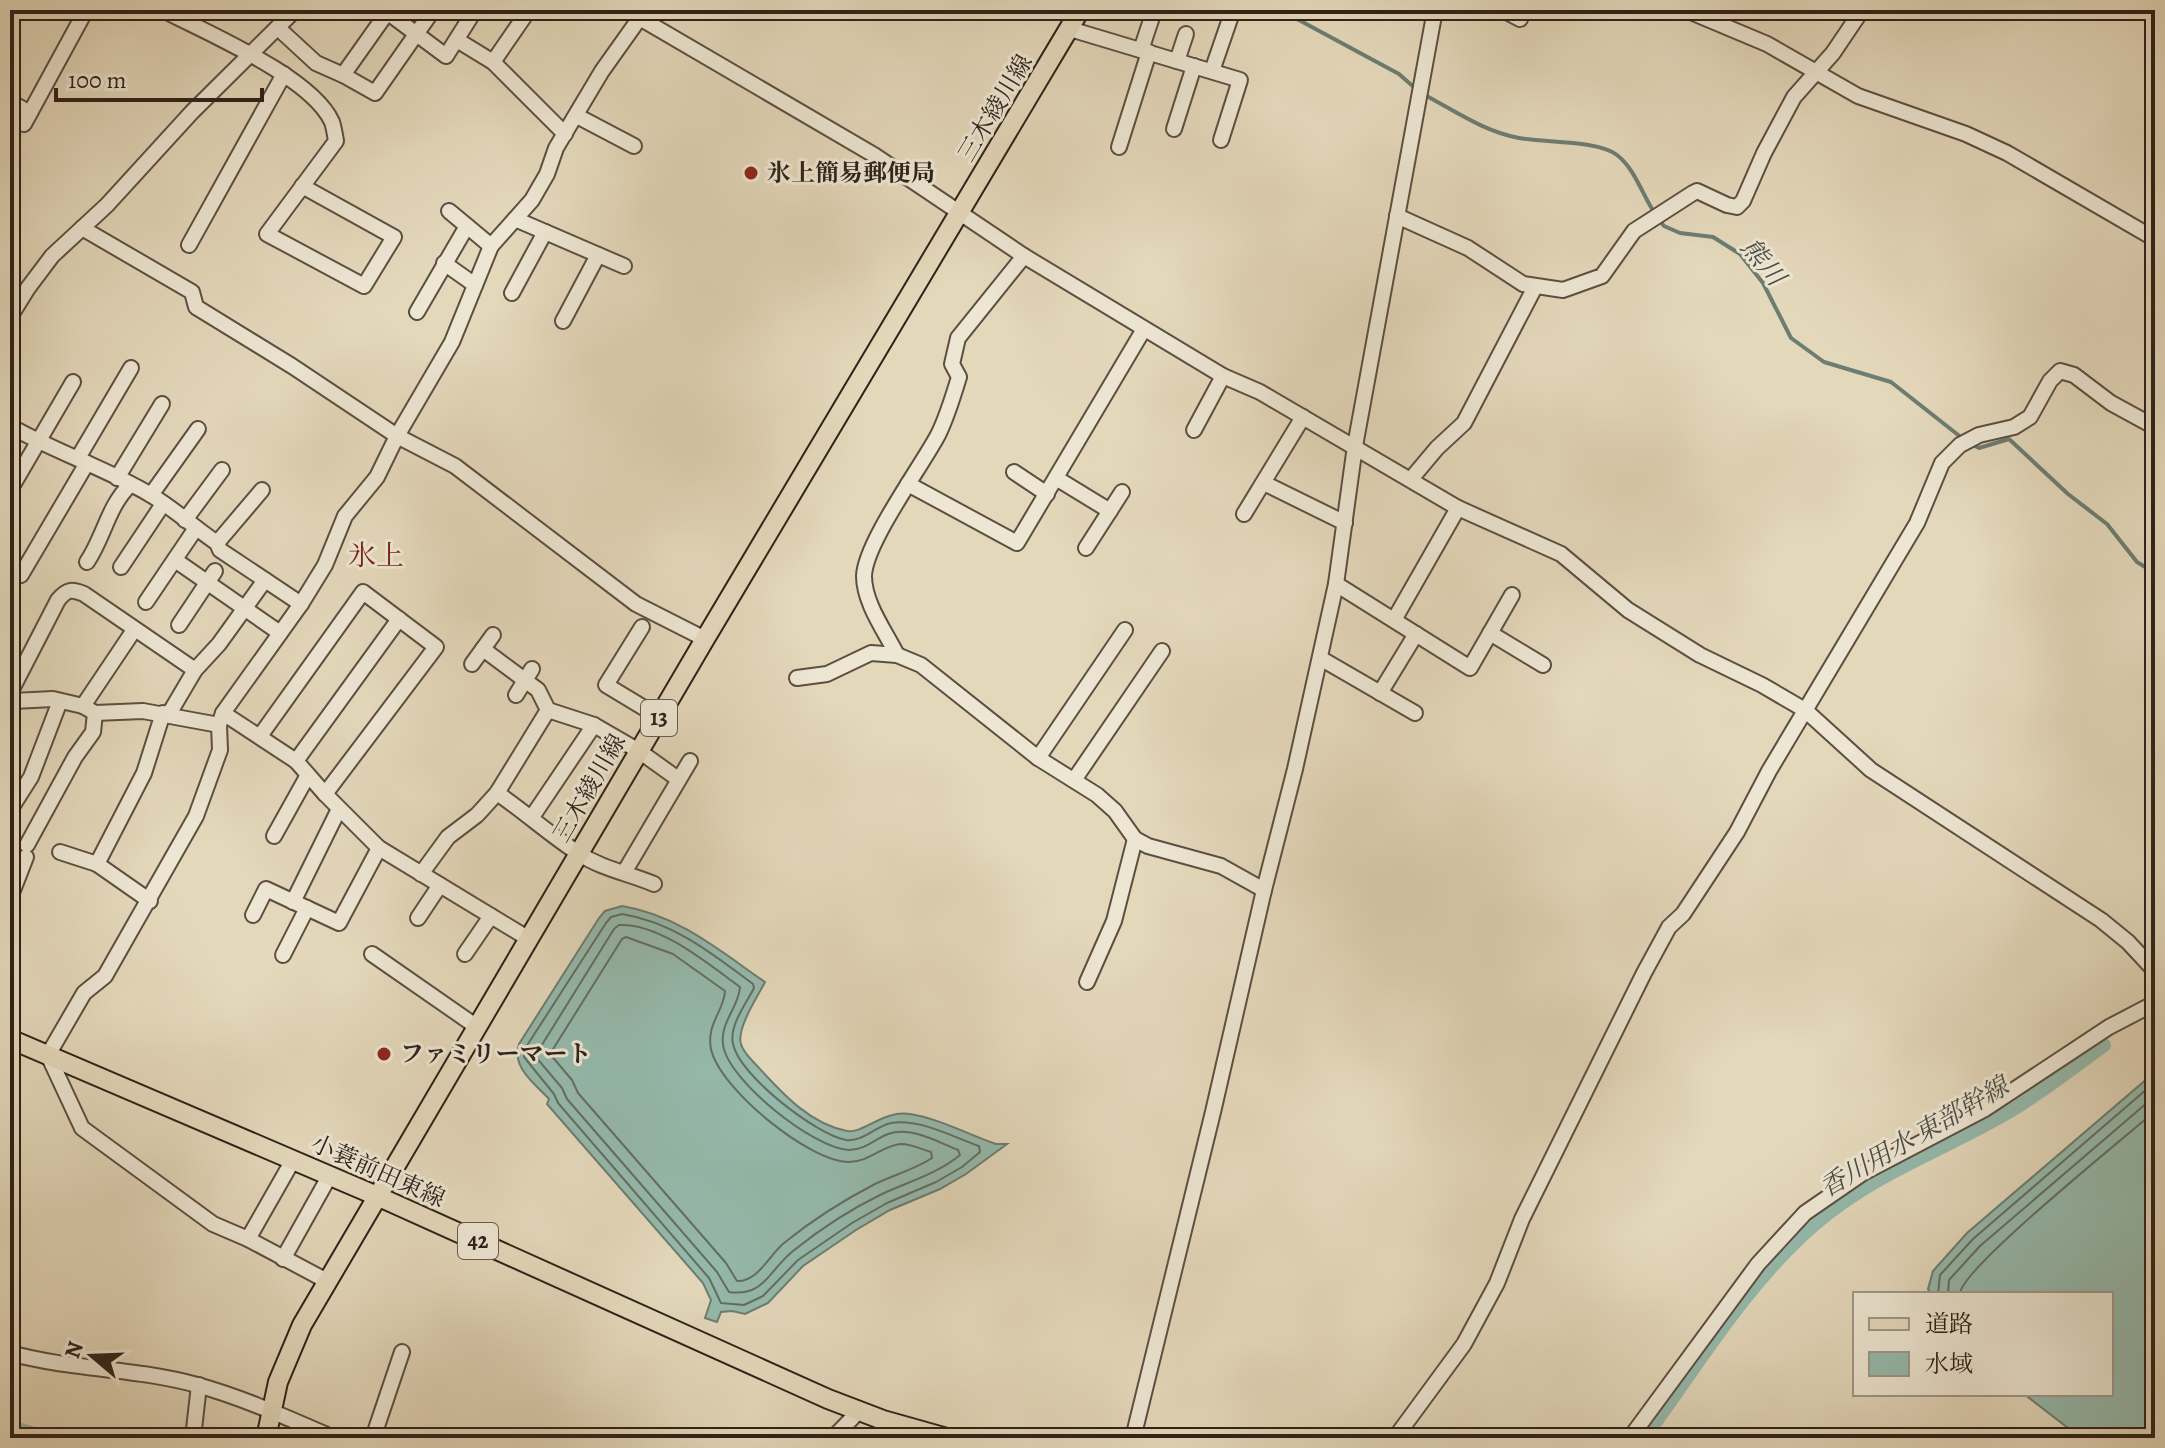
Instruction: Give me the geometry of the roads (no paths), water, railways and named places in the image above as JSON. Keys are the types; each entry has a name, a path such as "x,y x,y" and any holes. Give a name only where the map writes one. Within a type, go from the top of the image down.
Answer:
{"main road":[{"name":"三木綾川線","path":"266,1438 287,1357 327,1281 1080,10"},
{"name":"小蓑前田東線","path":"10,1039 330,1175 750,1365 859,1411 947,1438"}],"street":[{"path":"10,102 27,118 86,10"},
{"path":"163,10 284,74 315,101 332,122 336,141 302,186 267,234 364,286 394,237 302,186"},
{"path":"10,317 52,256 295,10"},
{"path":"278,28 316,63 375,93 433,10"},
{"path":"343,75 388,11 446,56 475,10"},
{"path":"626,10 874,155 1024,256 1223,376 1260,392 1458,508 1561,554 1628,610 1700,655 1805,710 1871,770 2101,920 2128,942 2155,971"},
{"path":"1212,71 1233,10"},
{"path":"1133,1438 1295,769 1336,584 1355,446 1435,10"},
{"path":"1503,10 1520,19"},
{"path":"1686,10 1710,14 1858,96 1966,134 2007,153 2155,239"},
{"path":"1397,216 1468,248 1523,284 1563,290 1602,276 1634,231 1697,191 1727,205 1737,207 1743,201 1794,97 1816,73 1862,10"},
{"path":"1119,147 1153,14"},
{"path":"493,62 524,17"},
{"path":"327,1281 213,1224 82,1128 48,1055 84,993 105,976 196,816 220,750 221,719 325,565 345,516 377,477 397,436 452,342 491,246 532,200 565,134 602,71 639,19"},
{"path":"1070,29 1240,80 1221,140"},
{"path":"1177,61 1186,34"},
{"path":"457,40 493,62 565,134"},
{"path":"1174,129 1194,66"},
{"path":"189,245 284,74"},
{"path":"577,116 634,146"},
{"path":"449,211 491,246"},
{"path":"515,219 624,266"},
{"path":"417,312 467,226"},
{"path":"82,228 192,292 196,307 397,436 455,466 636,604 705,639"},
{"path":"512,293 545,232"},
{"path":"563,321 598,255"},
{"path":"897,655 868,598 864,575 871,550 938,435 952,403 959,377 952,364 958,338 1024,256"},
{"path":"444,263 475,285"},
{"path":"1411,479 1437,448 1464,423 1535,287"},
{"path":"908,484 1017,543 1144,329"},
{"path":"21,575 131,368"},
{"path":"1395,1438 1464,1344 1497,1283 1522,1219 1644,973 1669,927 1683,914 1737,832 1805,710 1917,523 1942,463 1967,442 2014,427 2030,417 2050,381 2060,371 2074,375 2111,403 2155,427"},
{"path":"1194,430 1223,376"},
{"path":"10,490 73,382"},
{"path":"87,562 99,544 114,503 162,404"},
{"path":"1244,514 1303,417"},
{"path":"10,426 157,500 217,543 220,550 301,604"},
{"path":"121,567 198,429"},
{"path":"146,602 175,560 191,524 222,470"},
{"path":"1014,472 1047,494"},
{"path":"1056,478 1110,511"},
{"path":"1264,483 1345,523"},
{"path":"217,543 262,490"},
{"path":"1086,548 1122,492"},
{"path":"1394,620 1458,508"},
{"path":"175,560 212,576 246,608 280,633"},
{"path":"179,625 212,576"},
{"path":"97,864 144,773 166,713 195,670 265,580"},
{"path":"1336,584 1470,668 1512,595"},
{"path":"195,670 74,589 65,591 11,699 60,701 89,710 143,711 221,719 260,736 296,761 379,848 529,939"},
{"path":"260,736 363,592 436,647 325,794"},
{"path":"296,761 399,619"},
{"path":"642,627 606,685 659,717"},
{"path":"10,898 14,879 27,851 75,757 93,732 89,710 134,630"},
{"path":"1038,758 1125,630"},
{"path":"1490,633 1543,665"},
{"path":"1380,693 1416,634"},
{"path":"472,664 493,635"},
{"path":"483,649 529,675 548,710 594,725 639,751 678,779"},
{"path":"1074,780 1162,651"},
{"path":"797,678 827,674 871,653 897,655 921,665 1038,758 1097,795 1115,811 1135,839 1148,846 1221,866 1264,890"},
{"path":"1320,658 1415,713"},
{"path":"516,695 529,675"},
{"path":"10,810 31,777 60,701"},
{"path":"421,874 448,837 477,815 497,793 548,710"},
{"path":"532,817 594,725"},
{"path":"625,871 690,761"},
{"path":"274,836 308,775"},
{"path":"497,793 579,854 612,870 625,871 654,884"},
{"path":"293,902 339,809"},
{"path":"1087,982 1114,921 1135,839"},
{"path":"253,915 266,889 339,923 379,848"},
{"path":"60,852 97,864 150,901"},
{"path":"418,918 440,885"},
{"path":"283,955 307,908"},
{"path":"465,954 491,916"},
{"path":"372,954 477,1027"},
{"path":"1630,1438 1758,1264 1805,1213 1863,1173 1985,1109 2109,1027 2155,1003"},
{"path":"248,1239 293,1160"},
{"path":"283,1259 330,1175"},
{"path":"373,1438 402,1352"},
{"path":"10,1353 199,1385 334,1438"},
{"path":"193,1438 199,1385"},
{"path":"833,1438 859,1411"}],"water":[{"path":"622,906 662,917 680,926 765,982 745,1021 740,1038 742,1047 778,1088 809,1115 834,1127 853,1131 891,1115 910,1114 996,1144 1007,1144 940,1189 890,1210 856,1230 803,1266 768,1303 745,1314 721,1312 717,1322 705,1318 711,1300 703,1283 547,1104 549,1099 521,1068 518,1060 519,1044 599,918 605,911"},
{"path":"2155,1072 2155,1438 2081,1438 2027,1396 2113,1396 2113,1292 1930,1292 1933,1271 1967,1233"}],"waterway":[{"name":"熊川","path":"1264,10 1297,19 1399,74 1416,89"},
{"name":"熊川","path":"1423,94 1470,120 1506,135 1584,144 1608,150 1629,167 1654,212"},
{"name":"熊川","path":"1659,220 1664,226 1680,233 1713,237 1740,254 1763,283 1791,338 1824,362 1891,382 1962,438"},
{"name":"熊川","path":"1969,443 1979,448 2009,439 2068,494 2107,524 2137,562 2155,573"},
{"name":"香川用水 東部幹線","path":"1644,1438 1745,1299 1790,1247 1815,1224 1886,1175 2015,1108 2104,1045"},
{"path":"10,1432 30,1438"}],"place":[{"name":"氷上簡易郵便局","path":"751,173"},
{"name":"ファミリーマート","path":"384,1054"}],"district":[{"name":"氷上","path":"376,556"}]}
